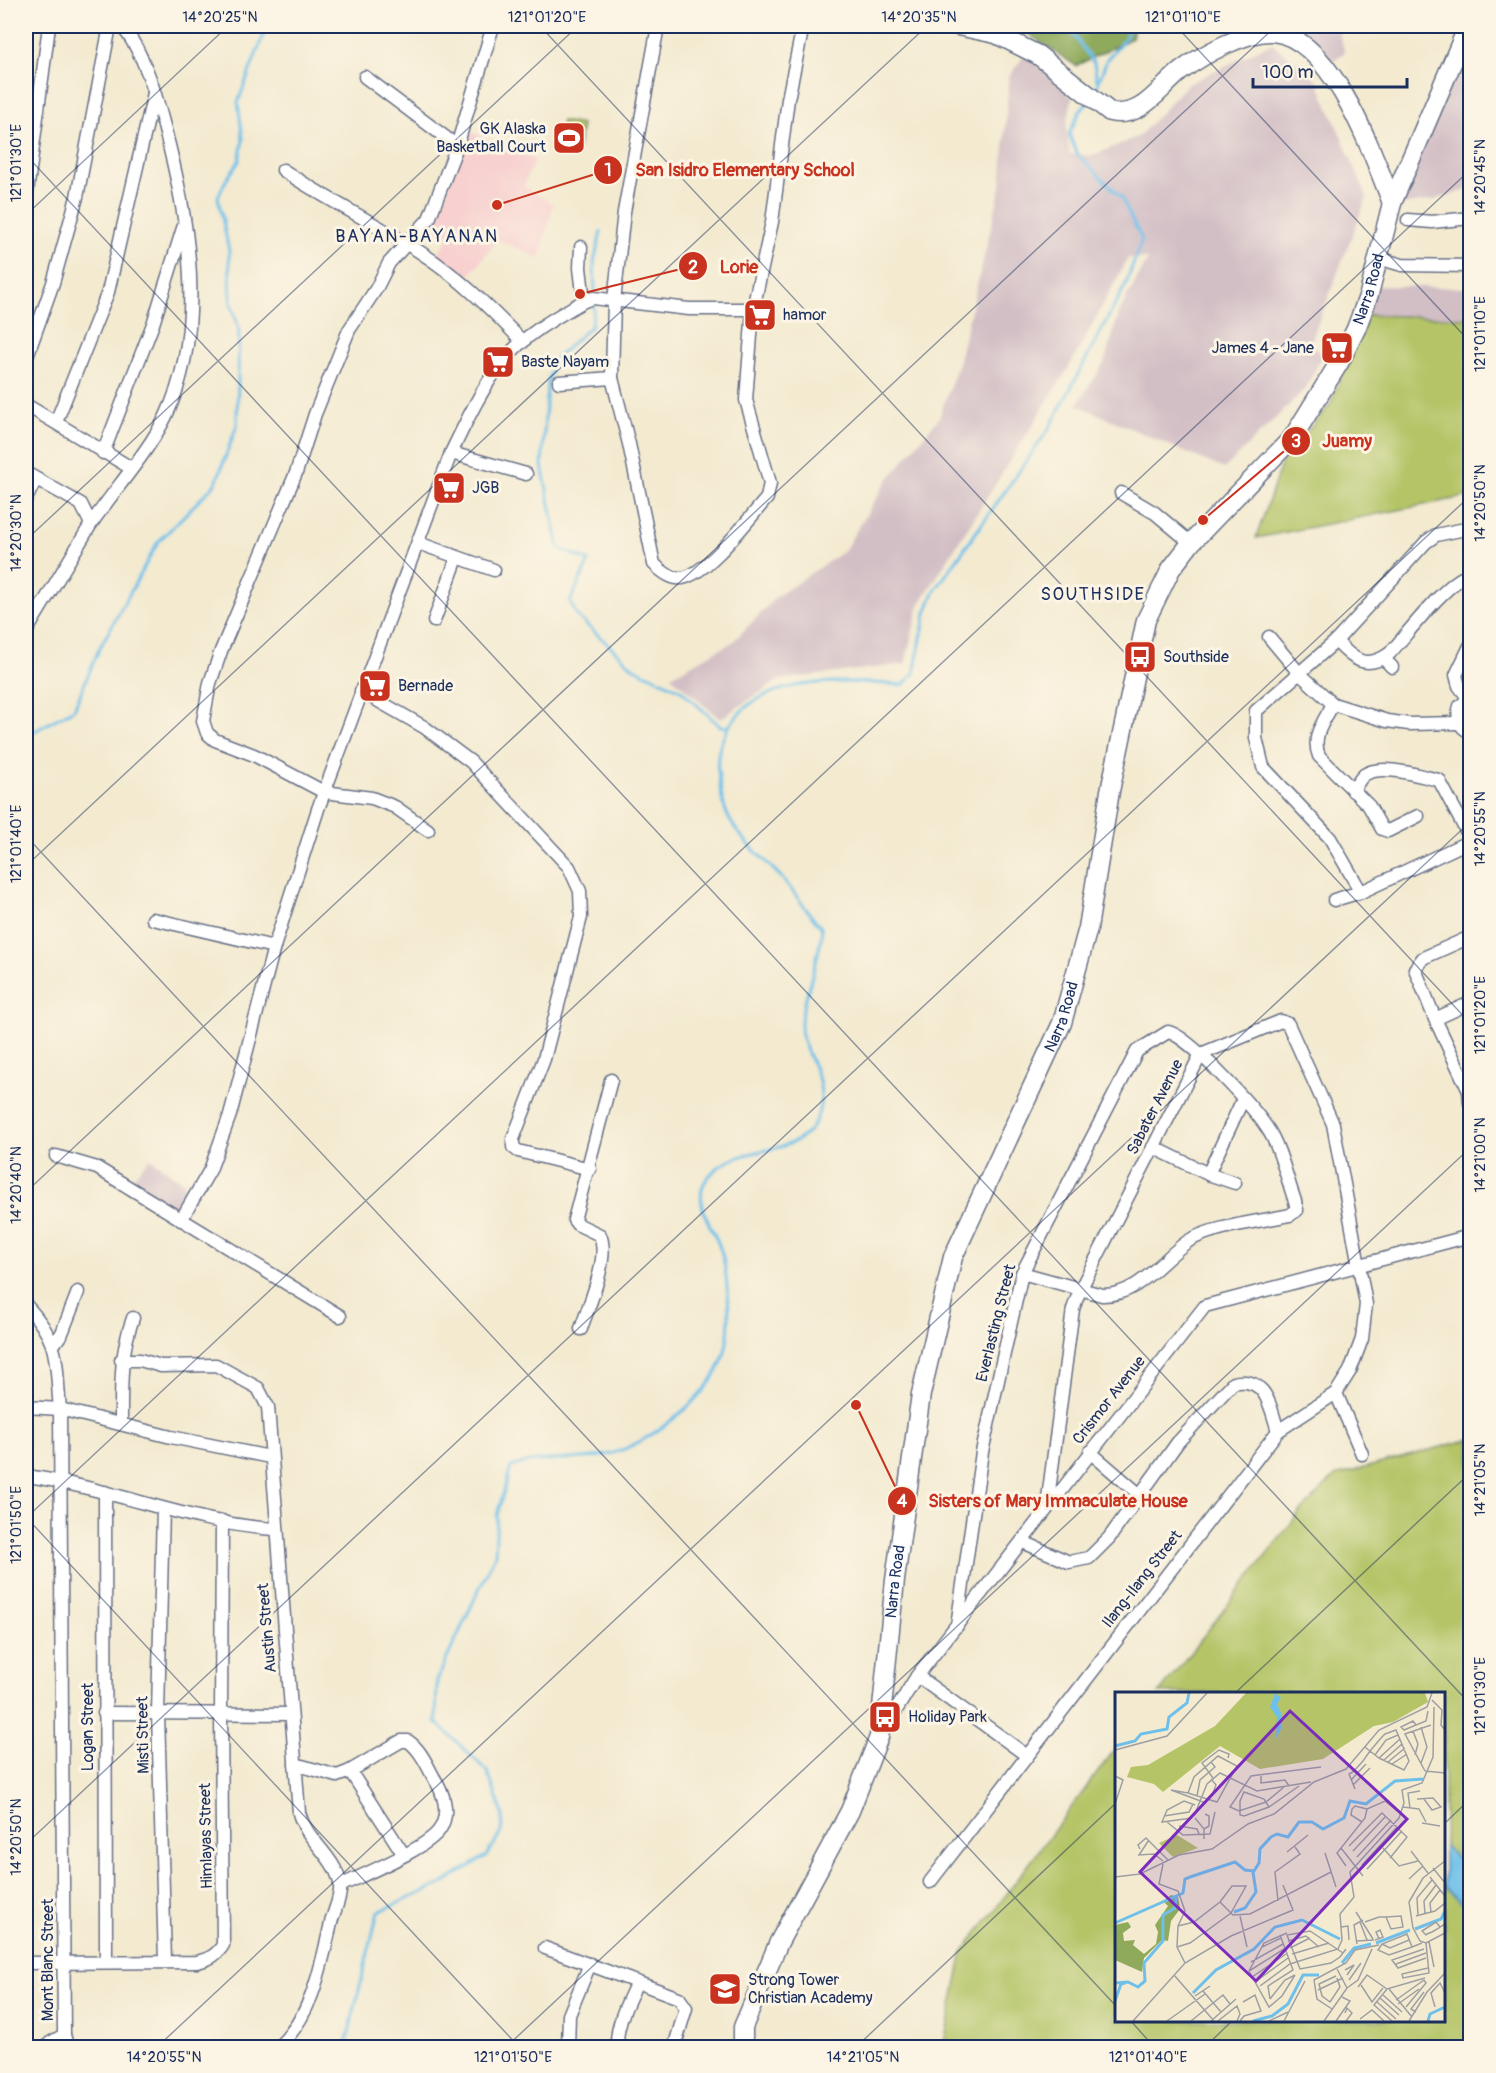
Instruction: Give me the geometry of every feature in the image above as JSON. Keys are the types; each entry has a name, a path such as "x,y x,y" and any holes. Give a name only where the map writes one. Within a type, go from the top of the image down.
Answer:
{"street":[{"path":"26,200 49,26"},
{"path":"26,359 53,283 76,197 110,26"},
{"path":"26,632 91,524 166,415 182,367 191,306 186,218 155,92 130,36 122,26"},
{"path":"428,830 395,807 372,798 324,792 254,755 215,740 207,733 203,721 205,701 221,651 296,472 315,414 349,330 379,283 388,263 429,219 457,146 493,26"},
{"path":"657,26 624,212 614,302 612,378 616,402 629,444 654,564 668,575 682,578 696,572 714,557 770,492 770,483 746,400 753,309 772,222 788,99 803,26"},
{"path":"957,26 996,34 1038,55 1110,112 1131,113 1182,71 1232,42 1272,32 1288,36 1306,45 1332,76 1354,116 1392,203"},
{"name":"Narra Road","path":"743,2048 743,2027 779,1942 850,1811 879,1737 895,1580 921,1394 952,1257 1062,1023 1088,928 1110,791 1146,620 1171,569 1191,543 1293,437 1316,403 1356,329 1392,203 1468,26"},
{"path":"365,77 457,146"},
{"path":"56,422 108,292 155,92"},
{"path":"283,170 333,203 408,244 466,285 524,342"},
{"path":"103,453 153,324 186,218"},
{"path":"1408,220 1432,222 1470,218"},
{"path":"581,247 580,268 592,299"},
{"path":"1378,258 1402,265 1470,266"},
{"path":"182,1220 210,1170 230,1115 267,981 274,947 324,792 451,453 485,388 504,360 524,342 592,299 689,309 753,309"},
{"path":"559,382 612,378"},
{"path":"26,405 130,468"},
{"path":"451,453 526,474"},
{"path":"26,499 31,476 81,504 91,524"},
{"path":"1121,493 1155,513 1191,543"},
{"path":"1361,892 1330,838 1263,767 1256,738 1256,711 1336,641 1426,542 1436,535 1470,528"},
{"path":"418,543 494,570"},
{"path":"434,621 458,558"},
{"path":"1336,641 1348,654 1364,663 1388,663 1449,589 1465,576 1470,575"},
{"path":"1269,637 1299,673 1333,704 1398,723 1460,723 1470,732"},
{"path":"1460,723 1460,706 1470,698 1459,686 1456,675 1470,646"},
{"path":"361,691 424,727 471,762 569,867 580,891 581,916 544,1059 513,1139 513,1147 518,1151 590,1169"},
{"path":"1333,704 1315,737 1315,746 1319,756 1369,806 1383,829 1388,831 1418,816"},
{"path":"1334,900 1361,892 1470,840 1439,780 1404,772 1376,771 1363,775 1353,790"},
{"path":"153,919 274,947"},
{"path":"1470,936 1422,958 1415,969 1435,1020 1469,1090 1470,1103"},
{"path":"1435,1020 1470,1003"},
{"name":"Sabater Avenue","path":"1047,1506 1073,1309 1080,1290 1201,1054 1281,1021 1293,1029 1333,1124 1359,1264"},
{"name":"Everlasting Street","path":"957,1626 982,1452 1022,1274 1137,1051 1168,1032 1175,1033 1201,1054"},
{"path":"1022,1274 1102,1295 1115,1295 1129,1291 1188,1241 1226,1228 1290,1215 1297,1210 1268,1129 1201,1054"},
{"path":"581,1329 602,1261 604,1244 600,1235 577,1224 574,1220 590,1169 611,1080"},
{"path":"1208,1174 1243,1099"},
{"path":"1153,1147 1208,1174 1235,1183"},
{"path":"56,1156 97,1167 340,1316"},
{"name":"Crismor Avenue","path":"879,1737 917,1676 1023,1542 1047,1506 1205,1306 1470,1236"},
{"name":"Ilang-Ilang Street","path":"930,1882 1278,1431 1336,1393 1350,1371 1362,1339 1366,1304 1359,1264"},
{"path":"54,1344 62,1333 78,1292"},
{"name":"Mont Blanc Street","path":"26,1305 41,1321 54,1344 60,1408 64,2035 68,2048"},
{"path":"121,1424 122,1360 133,1318"},
{"name":"Austin Street","path":"122,1360 140,1360 161,1366 216,1365 258,1388 267,1407 275,1529 302,1824 334,1867 340,1886"},
{"path":"1023,1542 1069,1562 1089,1558 1109,1538 1178,1442 1224,1390 1233,1383 1245,1380 1253,1383 1267,1396 1278,1431"},
{"path":"1336,1393 1362,1454"},
{"path":"26,1407 60,1408 270,1458"},
{"path":"1090,1452 1140,1495"},
{"path":"26,1476 61,1481 163,1509 275,1529"},
{"name":"Logan Street","path":"105,1492 106,1962"},
{"name":"Misti Street","path":"163,1509 158,1713 165,1962"},
{"name":"Himlayas Street","path":"26,1963 165,1962 208,1959 218,1953 223,1945 222,1521"},
{"path":"917,1676 1026,1755"},
{"path":"104,1713 291,1714"},
{"path":"277,2048 301,2018 315,1989 340,1886 404,1855 429,1840 439,1831 444,1821 444,1799 441,1789 417,1749 408,1741 401,1741 350,1771 330,1776 295,1764"},
{"path":"350,1771 404,1855"},
{"path":"545,1948 673,1995 684,2002 685,2015 674,2048"},
{"path":"568,2048 569,2015 590,1964"},
{"path":"617,2048 617,2031 637,1982"},
{"path":"48,2048 50,2043 64,2035"}],"shaded area":[{"path":"1279,26 1341,26 1339,35 1345,52 1328,64 1307,37"},
{"path":"1470,26 1470,189 1434,200 1395,206"},
{"path":"1272,43 1317,80 1367,197 1310,344 1323,355 1304,390 1224,469 1077,405 1104,363 1120,310 1148,259 1128,258 1068,369 919,605 905,664 779,680 720,719 671,676 733,642 776,597 844,551 886,482 939,418 958,364 1001,187 1009,77 1025,54 1072,98 1066,128 1070,154 1092,156 1139,136 1188,84"},
{"path":"468,131 535,160 523,186 553,204 540,258 498,240 467,278 435,256 450,237 429,228 442,206"},
{"path":"1376,286 1470,288 1470,318 1367,315"},
{"path":"150,1158 193,1190 179,1213 128,1183"}],"green space":[{"path":"1017,26 1134,26 1132,38 1076,66"},
{"name":"GK Alaska Basketball Court","path":"562,121 582,125 576,156 556,152"},
{"path":"1366,315 1470,318 1470,496 1256,538 1283,459 1330,405"},
{"path":"1470,1439 1470,2047 943,2048 963,1952 1115,1749 1115,2022 1445,2022 1445,1692 1160,1692 1300,1512 1335,1476"}],"water":[{"path":"1445,1846 1470,1871 1470,1913 1445,1886"}],"waterway":[{"path":"26,736 74,709 99,649 158,542 216,483 237,425 239,329 231,303 229,251 218,197 239,161 243,140 238,102 267,26"},
{"path":"1067,26 1094,63 1097,80"},
{"path":"1095,92 1107,59 1126,37 1129,26"},
{"path":"345,2048 378,1912 442,1884 486,1856 501,1834 503,1814 487,1771 436,1722 437,1680 495,1555 497,1515 511,1467 535,1461 594,1457 621,1450 672,1420 702,1392 721,1363 728,1335 729,1315 723,1260 702,1204 703,1185 714,1171 734,1159 780,1147 806,1134 815,1123 820,1106 819,1082 801,1033 801,1021 820,944 821,927 784,881 731,822 723,804 719,777 718,758 722,741 730,725 745,708 764,696 785,688 834,682 903,685 914,674 926,613 934,592 1049,429 1125,286 1142,240 1121,197 1077,154 1069,134 1079,113 1088,102"},
{"path":"595,295 594,262 601,232"},
{"path":"595,302 591,326 554,360 547,386 542,466 559,548 589,561 570,602 578,617 634,668 681,690 720,726 728,727"}],"place":[{"name":"GK Alaska Basketball Court","path":"569,138"},
{"name":"San Isidro Elementary School","path":"497,205"},
{"name":"Lorie","path":"580,294"},
{"name":"hamor","path":"760,315"},
{"name":"James 4 - Jane","path":"1337,348"},
{"name":"Baste Nayam","path":"498,362"},
{"name":"JGB","path":"449,488"},
{"name":"Juamy","path":"1203,520"},
{"name":"Southside","path":"1140,657"},
{"name":"Bernade","path":"375,686"},
{"name":"Sisters of Mary Immaculate House","path":"856,1405"},
{"name":"Holiday Park","path":"885,1717"},
{"name":"Strong Tower Christian Academy","path":"725,1989"}],"district":[{"name":"BAYAN-BAYANAN","path":"417,236"},
{"name":"SOUTHSIDE","path":"1093,594"}]}
